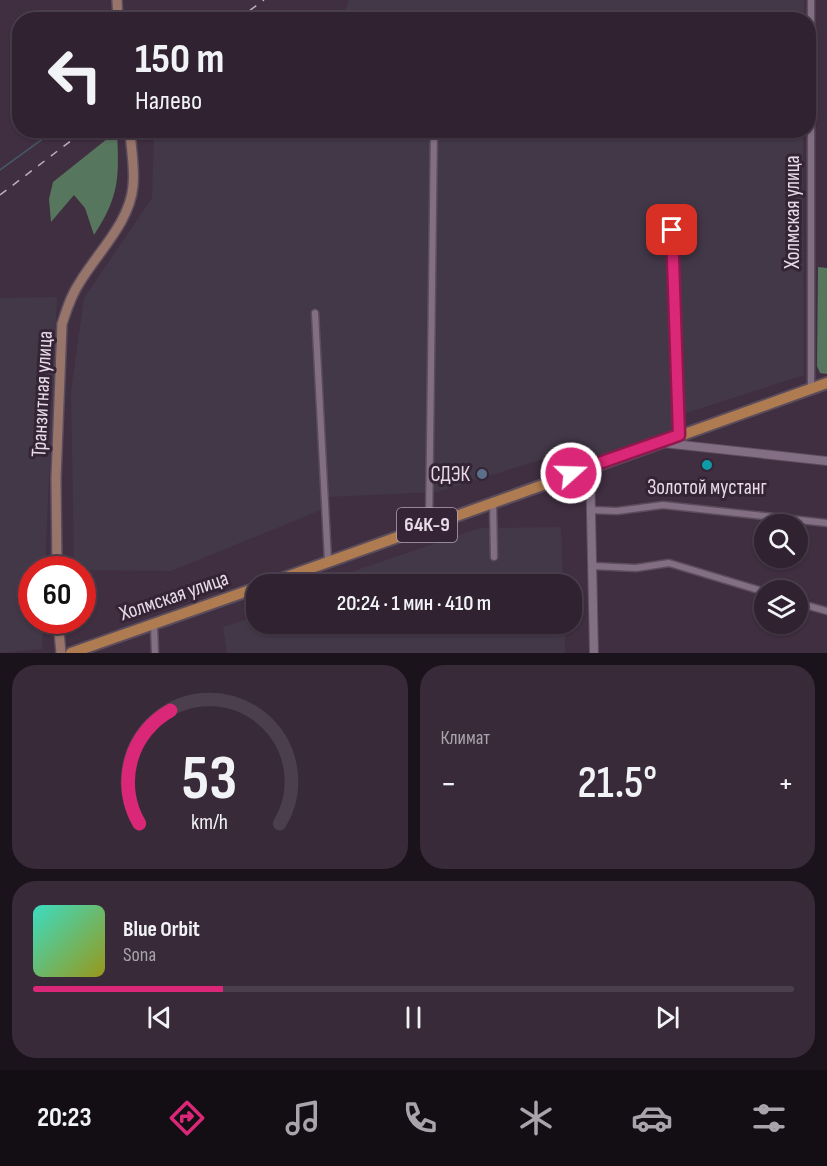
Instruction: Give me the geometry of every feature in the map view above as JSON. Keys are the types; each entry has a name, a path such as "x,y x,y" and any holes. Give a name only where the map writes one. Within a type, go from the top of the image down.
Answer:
{"main road":[{"name":"Транзитная улица","path":"57,556 56,478 62,324 69,301 120,222 129,203 133,187 130,138"},
{"name":"64К-9","path":"293,574 827,383"},
{"name":"Холмская улица","path":"71,653 246,592"},
{"path":"59,634 61,653"}],"street":[{"path":"429,524 434,138"},
{"name":"Холмская улица","path":"811,138 811,389"},
{"path":"672,230 679,435"},
{"path":"315,313 328,561"},
{"path":"658,443 827,461"},
{"path":"590,466 594,653"},
{"path":"493,501 494,557"},
{"path":"591,510 617,511 663,506 827,523"},
{"path":"592,566 636,568 669,562 754,589"},
{"path":"808,606 827,611"},
{"path":"154,624 155,653"}],"shaded area":[{"path":"349,0 804,0 804,12 344,12"},
{"path":"154,138 803,138 804,375 680,415 679,428 560,470 556,455 437,492 327,497 326,508 171,571 96,570 96,556 74,556 71,391 84,298 152,198"},
{"path":"57,297 46,556 18,556 18,634 43,634 42,649 0,653 0,298"},
{"path":"561,527 563,574 345,574 480,528"},
{"path":"246,619 246,634 565,634 565,653 227,653 223,627"}],"green space":[{"path":"108,138 117,138 116,185 109,208 94,235 85,208 74,195 51,222 49,199 53,182"},
{"path":"818,267 827,268 827,374 820,373 817,366"}],"waterway":[{"path":"0,170 44,138"}],"railway":[{"path":"248,12 264,0"},
{"path":"0,195 75,138"}],"place":[{"name":"Золотой мустанг","path":"707,465"},
{"name":"СДЭК","path":"482,474"}],"route":[{"path":"571,473 679,435 672,230"}]}
